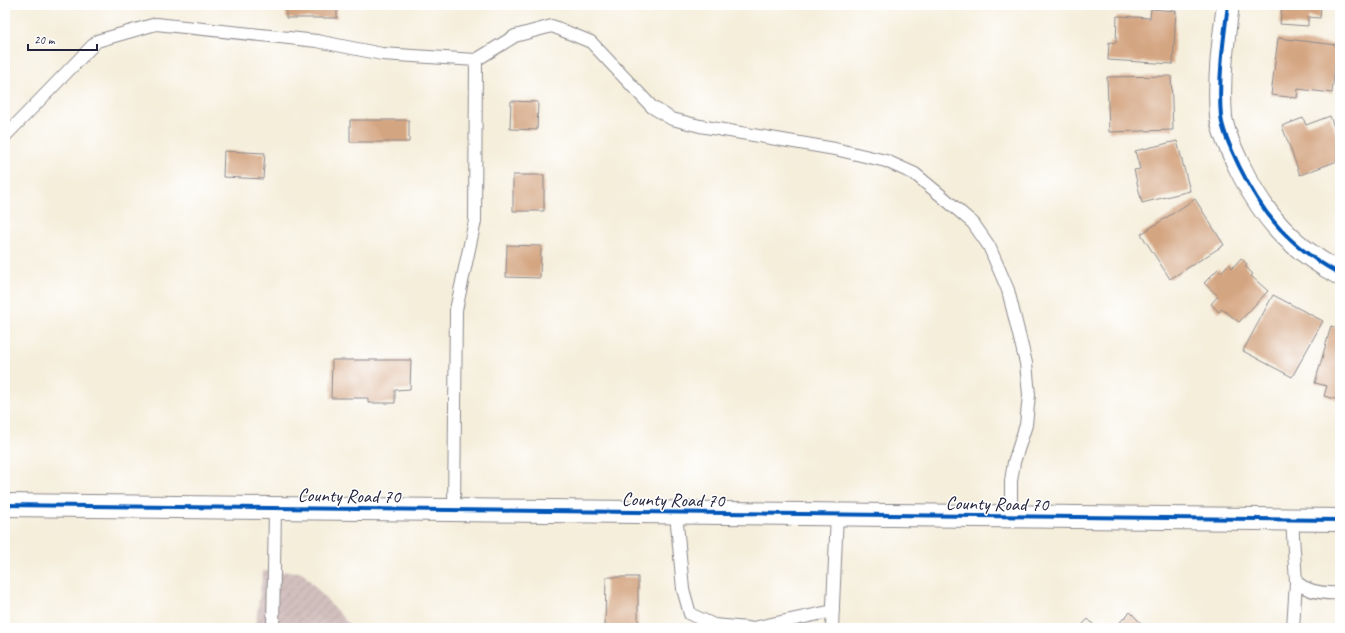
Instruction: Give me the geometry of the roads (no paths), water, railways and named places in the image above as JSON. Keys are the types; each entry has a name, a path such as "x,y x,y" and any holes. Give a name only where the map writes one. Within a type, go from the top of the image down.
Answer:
{"street":[{"path":"1228,5 1222,52 1222,118 1231,150 1265,213 1293,243 1314,260 1340,274"},
{"name":"County Road 70","path":"5,505 1340,520"}],"lane":[{"path":"5,136 97,41 156,24 317,41 382,54 476,60 515,36 552,26 591,42 652,107 672,119 700,126 835,149 886,161 915,174 973,223 989,246 1008,290 1026,362 1029,394 1027,417 1014,462 1011,481 1011,517"},
{"path":"454,510 456,310 475,221 476,60"},
{"path":"273,628 276,508"},
{"path":"676,513 683,589 690,614 714,625 748,628"},
{"path":"832,628 837,514"},
{"path":"1292,520 1296,582 1294,628"},
{"path":"1296,582 1324,594 1340,593"},
{"path":"752,628 833,611"}]}
